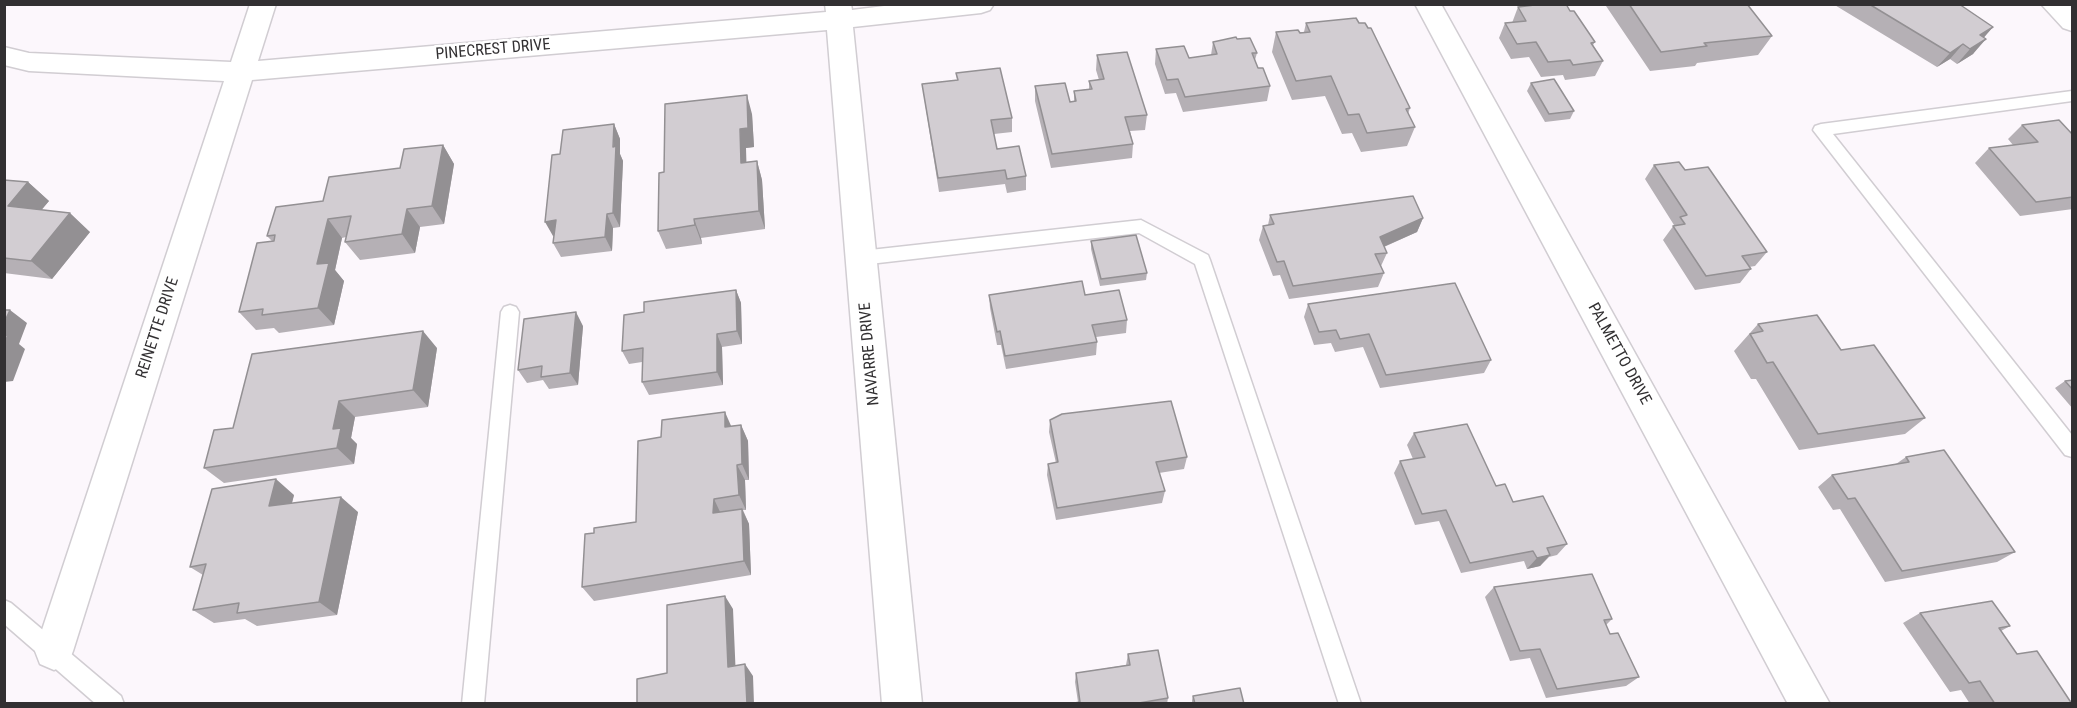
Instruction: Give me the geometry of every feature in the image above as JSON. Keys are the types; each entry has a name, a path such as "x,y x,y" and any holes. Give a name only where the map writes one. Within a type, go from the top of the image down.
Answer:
{"street":[{"name":"REINETTE DRIVE","path":"54,651 263,4"},
{"name":"PINECREST DRIVE","path":"4,56 29,62 241,72 838,12 981,4"},
{"name":"PALMETTO DRIVE","path":"1428,4 1810,704"},
{"path":"2054,4 2073,22"},
{"name":"NAVARRE DRIVE","path":"838,12 902,704"}],"lane":[{"path":"2073,96 1821,130 2073,449"},
{"path":"861,258 1141,226 1202,260 1350,704"},
{"path":"473,704 510,312"},
{"path":"4,610 114,704"}],"building":[{"path":"1566,4 1570,11 1574,11 1595,42 1591,43 1603,61 1573,65 1570,60 1548,62 1536,42 1517,44 1505,23 1526,21 1518,7"},
{"path":"1629,4 1747,4 1772,36 1704,43 1707,46 1661,52"},
{"path":"1869,4 1959,4 1993,27 1980,35 1986,39 1970,49 1963,44 1950,53"},
{"path":"1356,18 1359,23 1365,23 1368,28 1371,28 1410,108 1406,109 1415,127 1367,133 1359,114 1348,115 1331,76 1296,81 1276,32 1298,30 1300,33 1310,32 1306,23"},
{"path":"1236,37 1237,39 1250,38 1257,53 1252,53 1258,68 1263,68 1270,86 1185,97 1178,79 1167,80 1156,49 1184,46 1189,58 1217,54 1213,42"},
{"path":"1127,52 1147,115 1125,117 1133,144 1052,154 1035,86 1065,83 1070,102 1076,101 1074,91 1092,89 1089,81 1104,79 1097,55"},
{"path":"1000,68 1012,118 991,120 997,149 1019,146 1026,176 1007,179 1005,170 938,178 922,84 958,80 956,73"},
{"path":"1554,79 1574,111 1549,114 1531,83"},
{"path":"747,95 748,128 740,129 741,163 757,161 759,211 694,219 695,225 658,231 659,173 664,172 665,104"},
{"path":"2059,120 2073,135 2073,197 2036,202 1989,148 2038,142 2022,125"},
{"path":"614,124 613,147 616,146 613,213 607,214 605,237 553,243 556,220 545,222 552,155 560,154 563,130"},
{"path":"443,145 432,206 407,209 402,234 345,242 351,216 328,219 317,264 329,263 318,308 262,315 263,309 239,312 257,243 274,241 275,235 267,236 276,207 323,201 329,177 400,168 404,149"},
{"path":"1679,162 1685,170 1708,167 1767,252 1742,256 1751,269 1706,276 1673,226 1685,224 1680,217 1687,215 1654,165"},
{"path":"4,180 28,182 8,206 70,213 31,261 4,258"},
{"path":"1413,196 1423,218 1380,237 1387,253 1375,254 1384,273 1293,286 1284,261 1277,262 1263,226 1274,224 1270,215"},
{"path":"1136,235 1147,273 1101,279 1091,241"},
{"path":"1082,281 1085,295 1119,290 1127,320 1092,325 1097,342 1005,356 989,295"},
{"path":"1455,283 1491,360 1386,375 1369,334 1340,339 1336,330 1319,332 1308,304"},
{"path":"736,290 737,331 717,334 717,372 642,382 643,348 622,351 624,315 644,312 644,302"},
{"path":"4,310 10,310 4,323"},
{"path":"576,312 570,373 541,377 542,366 518,370 524,319"},
{"path":"1817,315 1841,350 1874,345 1925,418 1818,434 1773,362 1767,363 1750,334 1763,331 1758,324"},
{"path":"423,331 413,390 339,401 333,429 341,428 337,448 204,468 214,430 233,428 252,354"},
{"path":"2073,380 2073,390 2065,381"},
{"path":"1171,401 1187,457 1156,462 1165,491 1057,508 1048,464 1058,462 1050,420 1062,414"},
{"path":"725,412 725,427 741,425 742,464 737,465 739,495 714,499 713,513 742,509 744,561 582,587 585,534 594,533 594,528 636,522 638,441 661,437 662,420"},
{"path":"1467,424 1496,486 1505,484 1513,502 1543,496 1567,544 1547,548 1550,555 1537,558 1533,551 1470,563 1446,510 1422,514 1400,461 1425,457 1414,433"},
{"path":"1944,450 2015,552 1902,571 1855,498 1848,499 1832,475 1909,462 1906,457"},
{"path":"276,479 269,506 341,497 319,602 237,613 239,603 193,610 206,564 190,567 212,489"},
{"path":"1592,574 1612,619 1604,620 1610,634 1618,633 1639,677 1557,689 1540,649 1520,651 1494,587"},
{"path":"725,596 728,667 745,664 747,704 637,704 637,679 667,673 667,605"},
{"path":"1992,601 2010,626 1999,628 2017,654 2037,651 2072,704 1995,704 1980,681 1969,683 1920,613"},
{"path":"1158,650 1168,698 1139,704 1069,704 1080,702 1076,673 1130,665 1128,654"},
{"path":"1240,688 1244,704 1195,704 1193,696"}]}
